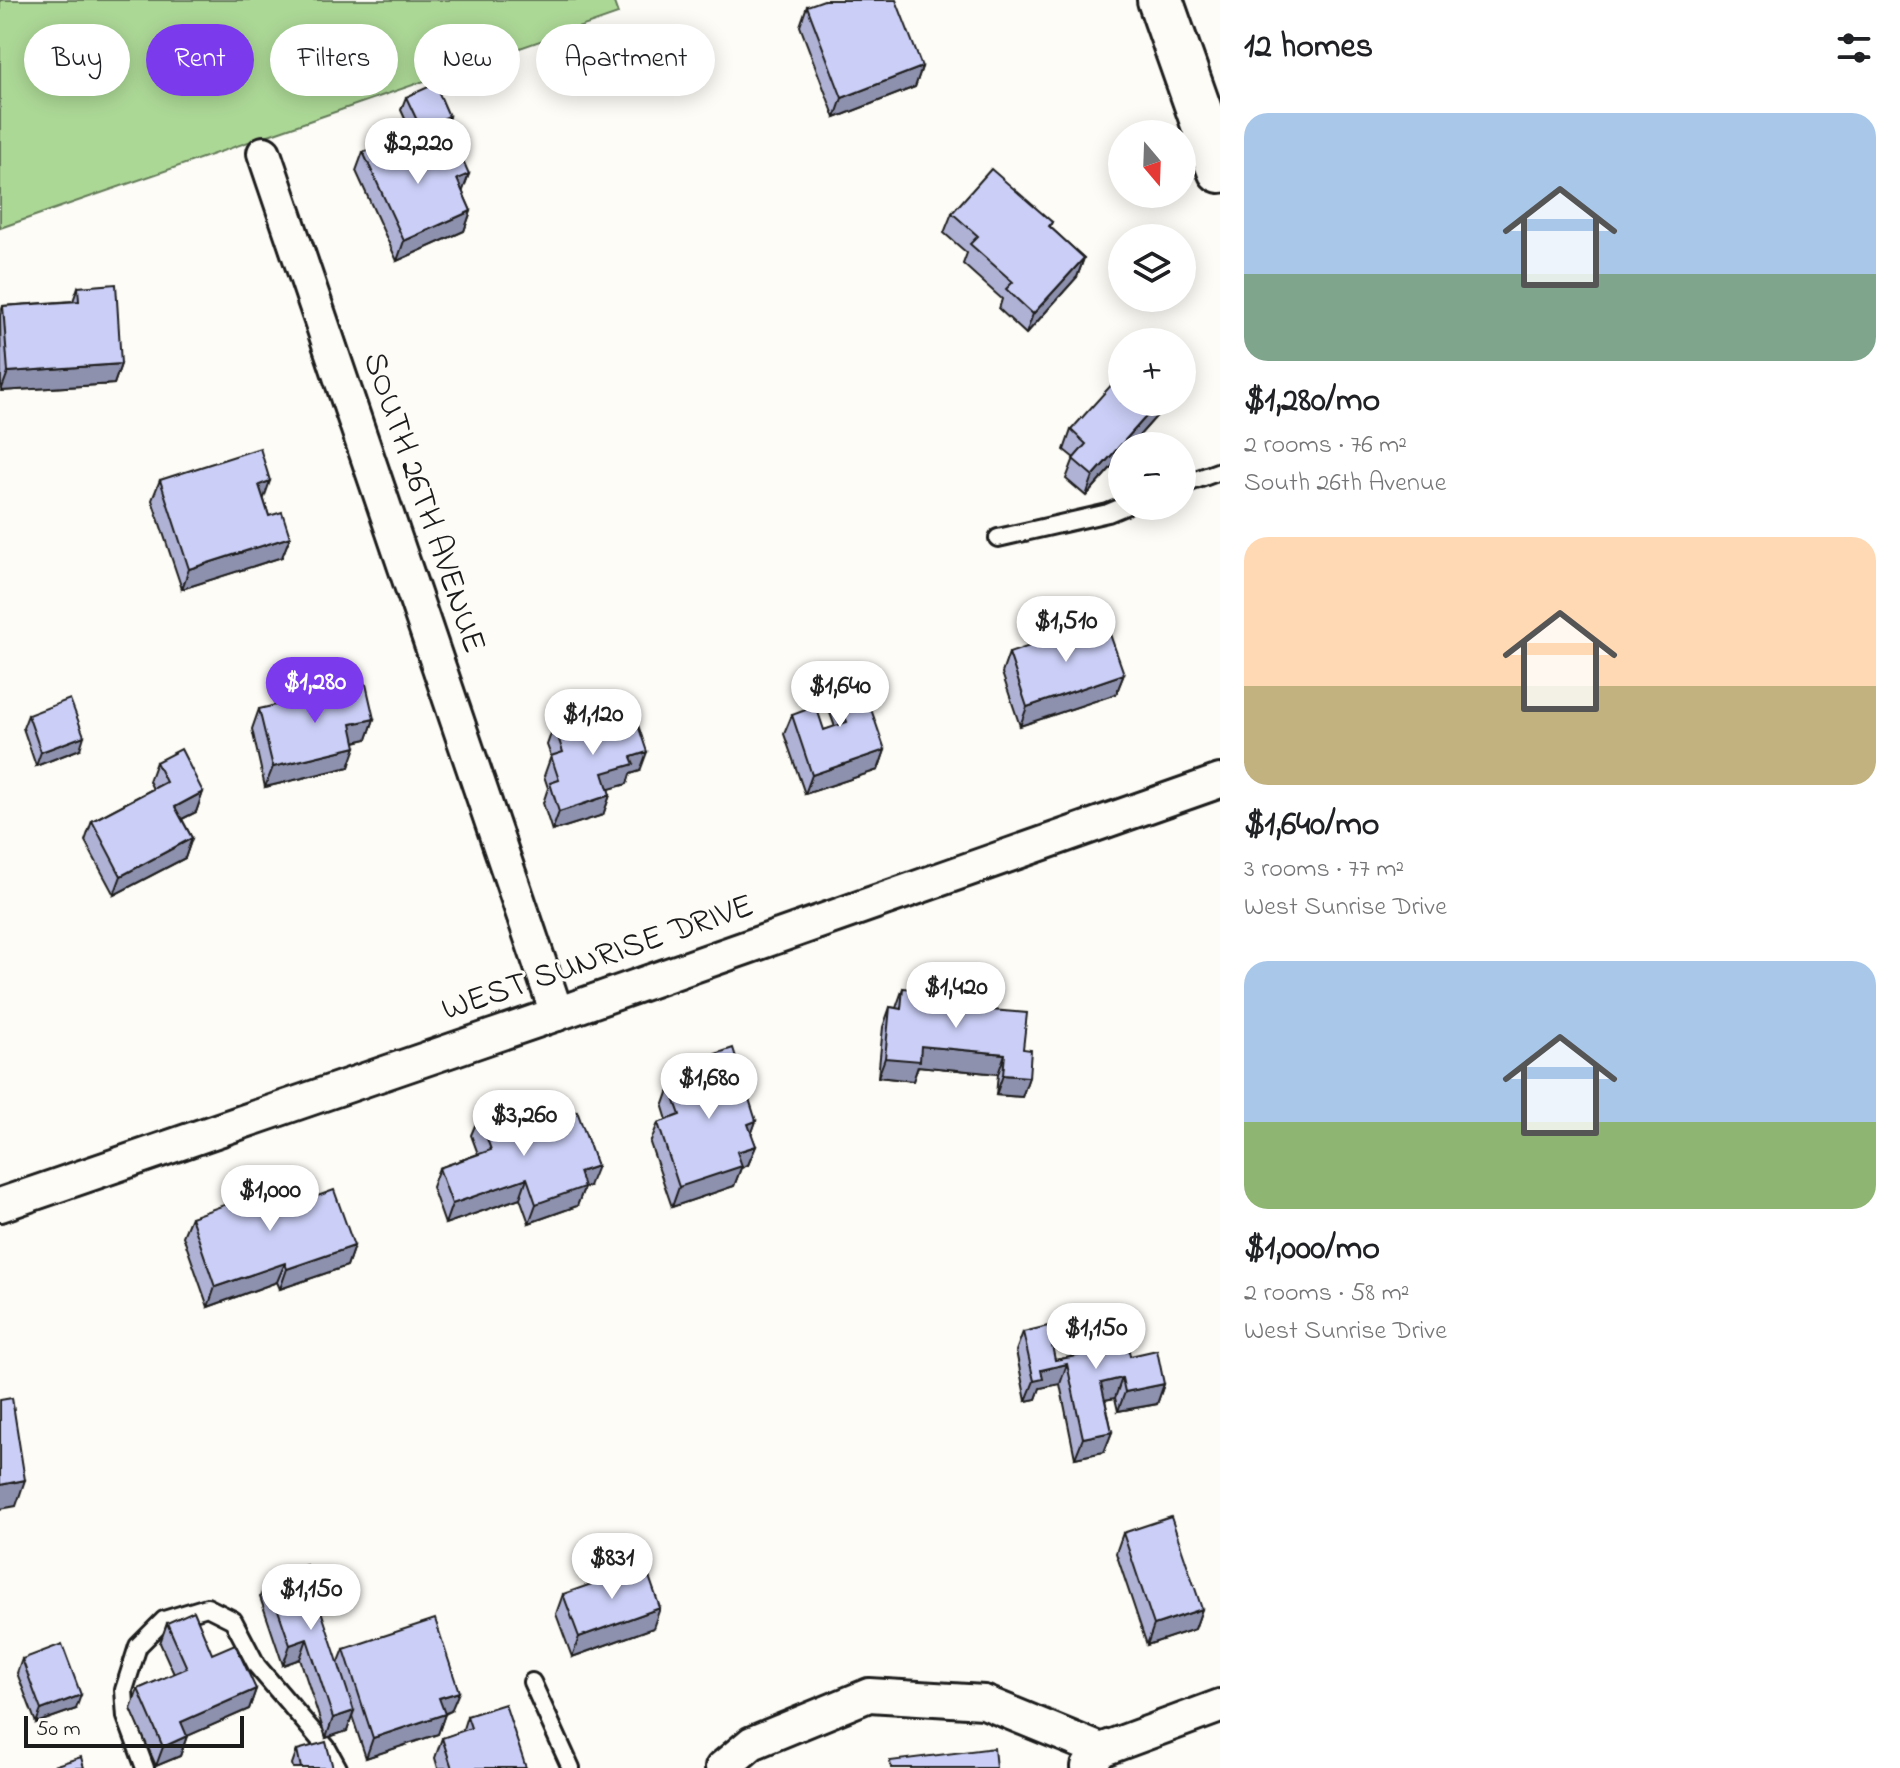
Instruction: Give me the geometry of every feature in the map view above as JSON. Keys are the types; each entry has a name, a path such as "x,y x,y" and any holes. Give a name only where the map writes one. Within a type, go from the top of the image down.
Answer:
{"street":[{"path":"1160,0 1220,170"},
{"name":"SOUTH 26TH AVENUE","path":"264,153 557,1014"},
{"name":"WEST SUNRISE DRIVE","path":"0,1205 557,1014 1220,781"},
{"path":"722,1768 752,1743 869,1695 984,1702 1094,1759 1220,1706"}],"lane":[{"path":"1196,480 1220,471"},
{"path":"998,538 1108,513"},
{"path":"145,1768 126,1717 124,1690 138,1646 164,1620 207,1607 233,1620 257,1666 327,1748 338,1768"},
{"path":"532,1682 571,1768"}],"green space":[{"path":"0,0 613,0 618,14 589,24 536,24 536,42 520,48 520,24 414,24 414,85 398,90 398,24 270,24 270,96 381,96 0,228"}],"building":[{"path":"824,0 896,0 922,67 842,98 807,6"},
{"path":"414,93 414,96 440,96 449,116 421,129 406,97"},
{"path":"402,134 414,161 442,149 449,164 462,158 469,174 457,179 471,211 404,241 363,152"},
{"path":"991,169 1052,222 1049,226 1084,258 1033,314 1006,289 1013,282 970,244 978,236 952,213"},
{"path":"116,284 121,364 8,372 3,306 79,301 78,287"},
{"path":"1108,389 1108,416 1147,416 1132,432 1108,432 1108,459 1093,476 1073,459 1086,444 1071,430"},
{"path":"260,448 270,481 259,485 269,516 282,512 290,537 189,569 160,480"},
{"path":"1105,620 1124,674 1027,707 1009,653"},
{"path":"858,671 885,750 812,775 792,715 816,706 824,730 847,722 832,680"},
{"path":"366,684 374,719 351,724 356,747 273,767 259,709"},
{"path":"70,699 84,736 41,752 28,715"},
{"path":"633,710 647,752 631,757 634,764 603,773 610,795 559,812 550,783 559,780 551,756 563,752 554,725 587,715 590,724"},
{"path":"181,749 203,792 175,807 192,838 121,876 92,821 166,782 156,762"},
{"path":"903,988 946,992 944,1006 1027,1013 1023,1049 1031,1050 1029,1077 1003,1075 1005,1054 921,1046 920,1061 885,1058 890,1007 901,1009"},
{"path":"733,1048 756,1121 748,1124 756,1146 737,1152 742,1166 679,1187 658,1123 680,1115 670,1087 703,1076 698,1060"},
{"path":"510,1104 519,1131 577,1111 597,1166 579,1172 584,1187 536,1204 527,1178 452,1204 439,1168 491,1150 479,1116"},
{"path":"282,1184 290,1206 334,1190 354,1246 287,1269 285,1263 215,1287 191,1217"},
{"path":"1048,1326 1055,1360 1082,1355 1078,1336 1124,1326 1130,1356 1157,1350 1164,1384 1125,1392 1122,1378 1101,1383 1112,1432 1083,1438 1067,1364 1041,1370 1043,1379 1034,1381 1023,1332"},
{"path":"12,1398 25,1480 0,1485 0,1400"},
{"path":"1171,1517 1202,1609 1154,1625 1123,1533"},
{"path":"306,1565 354,1711 333,1718 307,1639 290,1645 267,1578"},
{"path":"645,1565 660,1608 579,1637 563,1594"},
{"path":"194,1611 212,1654 235,1644 256,1689 181,1722 187,1736 163,1747 138,1689 187,1668 167,1623"},
{"path":"435,1619 459,1692 439,1698 445,1714 373,1738 344,1649"},
{"path":"62,1644 81,1695 41,1710 22,1659"},
{"path":"505,1704 526,1768 452,1768 442,1738 471,1728 467,1716"},
{"path":"326,1742 333,1768 301,1768 297,1750"},
{"path":"994,1748 996,1768 891,1768 890,1761"},
{"path":"81,1757 84,1768 47,1768"}]}
